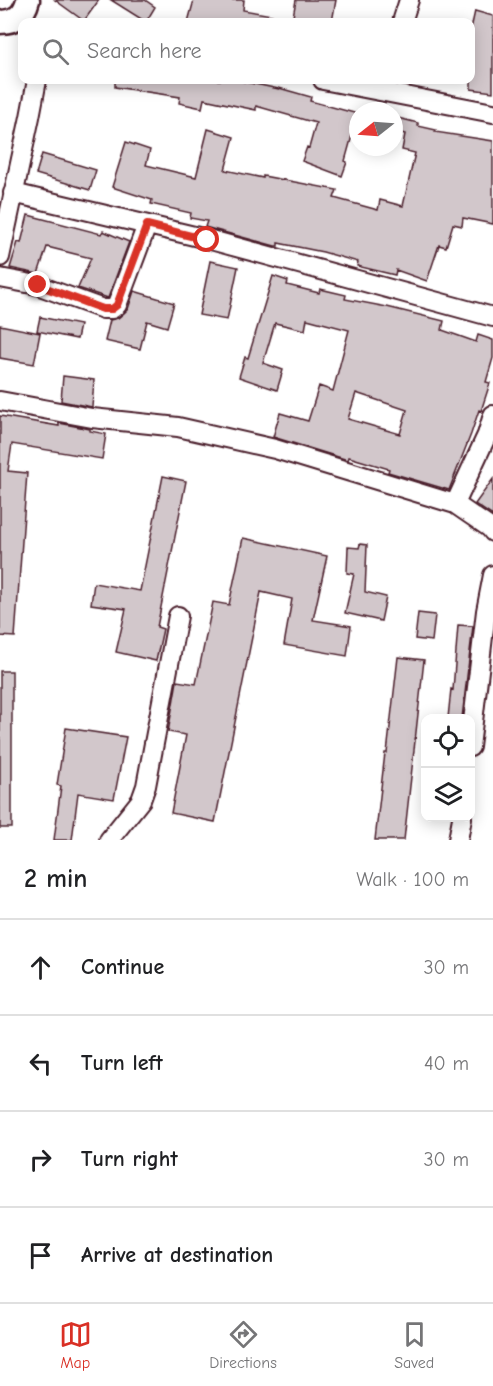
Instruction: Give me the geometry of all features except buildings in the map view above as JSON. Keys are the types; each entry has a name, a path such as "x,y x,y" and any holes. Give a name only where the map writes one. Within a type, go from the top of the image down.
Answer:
{"street":[{"path":"403,18 409,0"},
{"path":"0,257 36,84"},
{"path":"384,85 493,113"},
{"path":"13,193 219,243 493,317"},
{"path":"0,278 38,285 103,309 112,309 117,305 147,225"},
{"path":"0,401 92,418 178,427 275,449 455,504 493,532"},
{"path":"455,504 487,435 493,415"},
{"path":"475,714 486,611 493,575"},
{"path":"109,840 141,800 146,786 178,616"},
{"path":"458,840 461,822"}],"route":[{"path":"38,285 103,309 112,309 117,305 147,225 207,240"}]}
